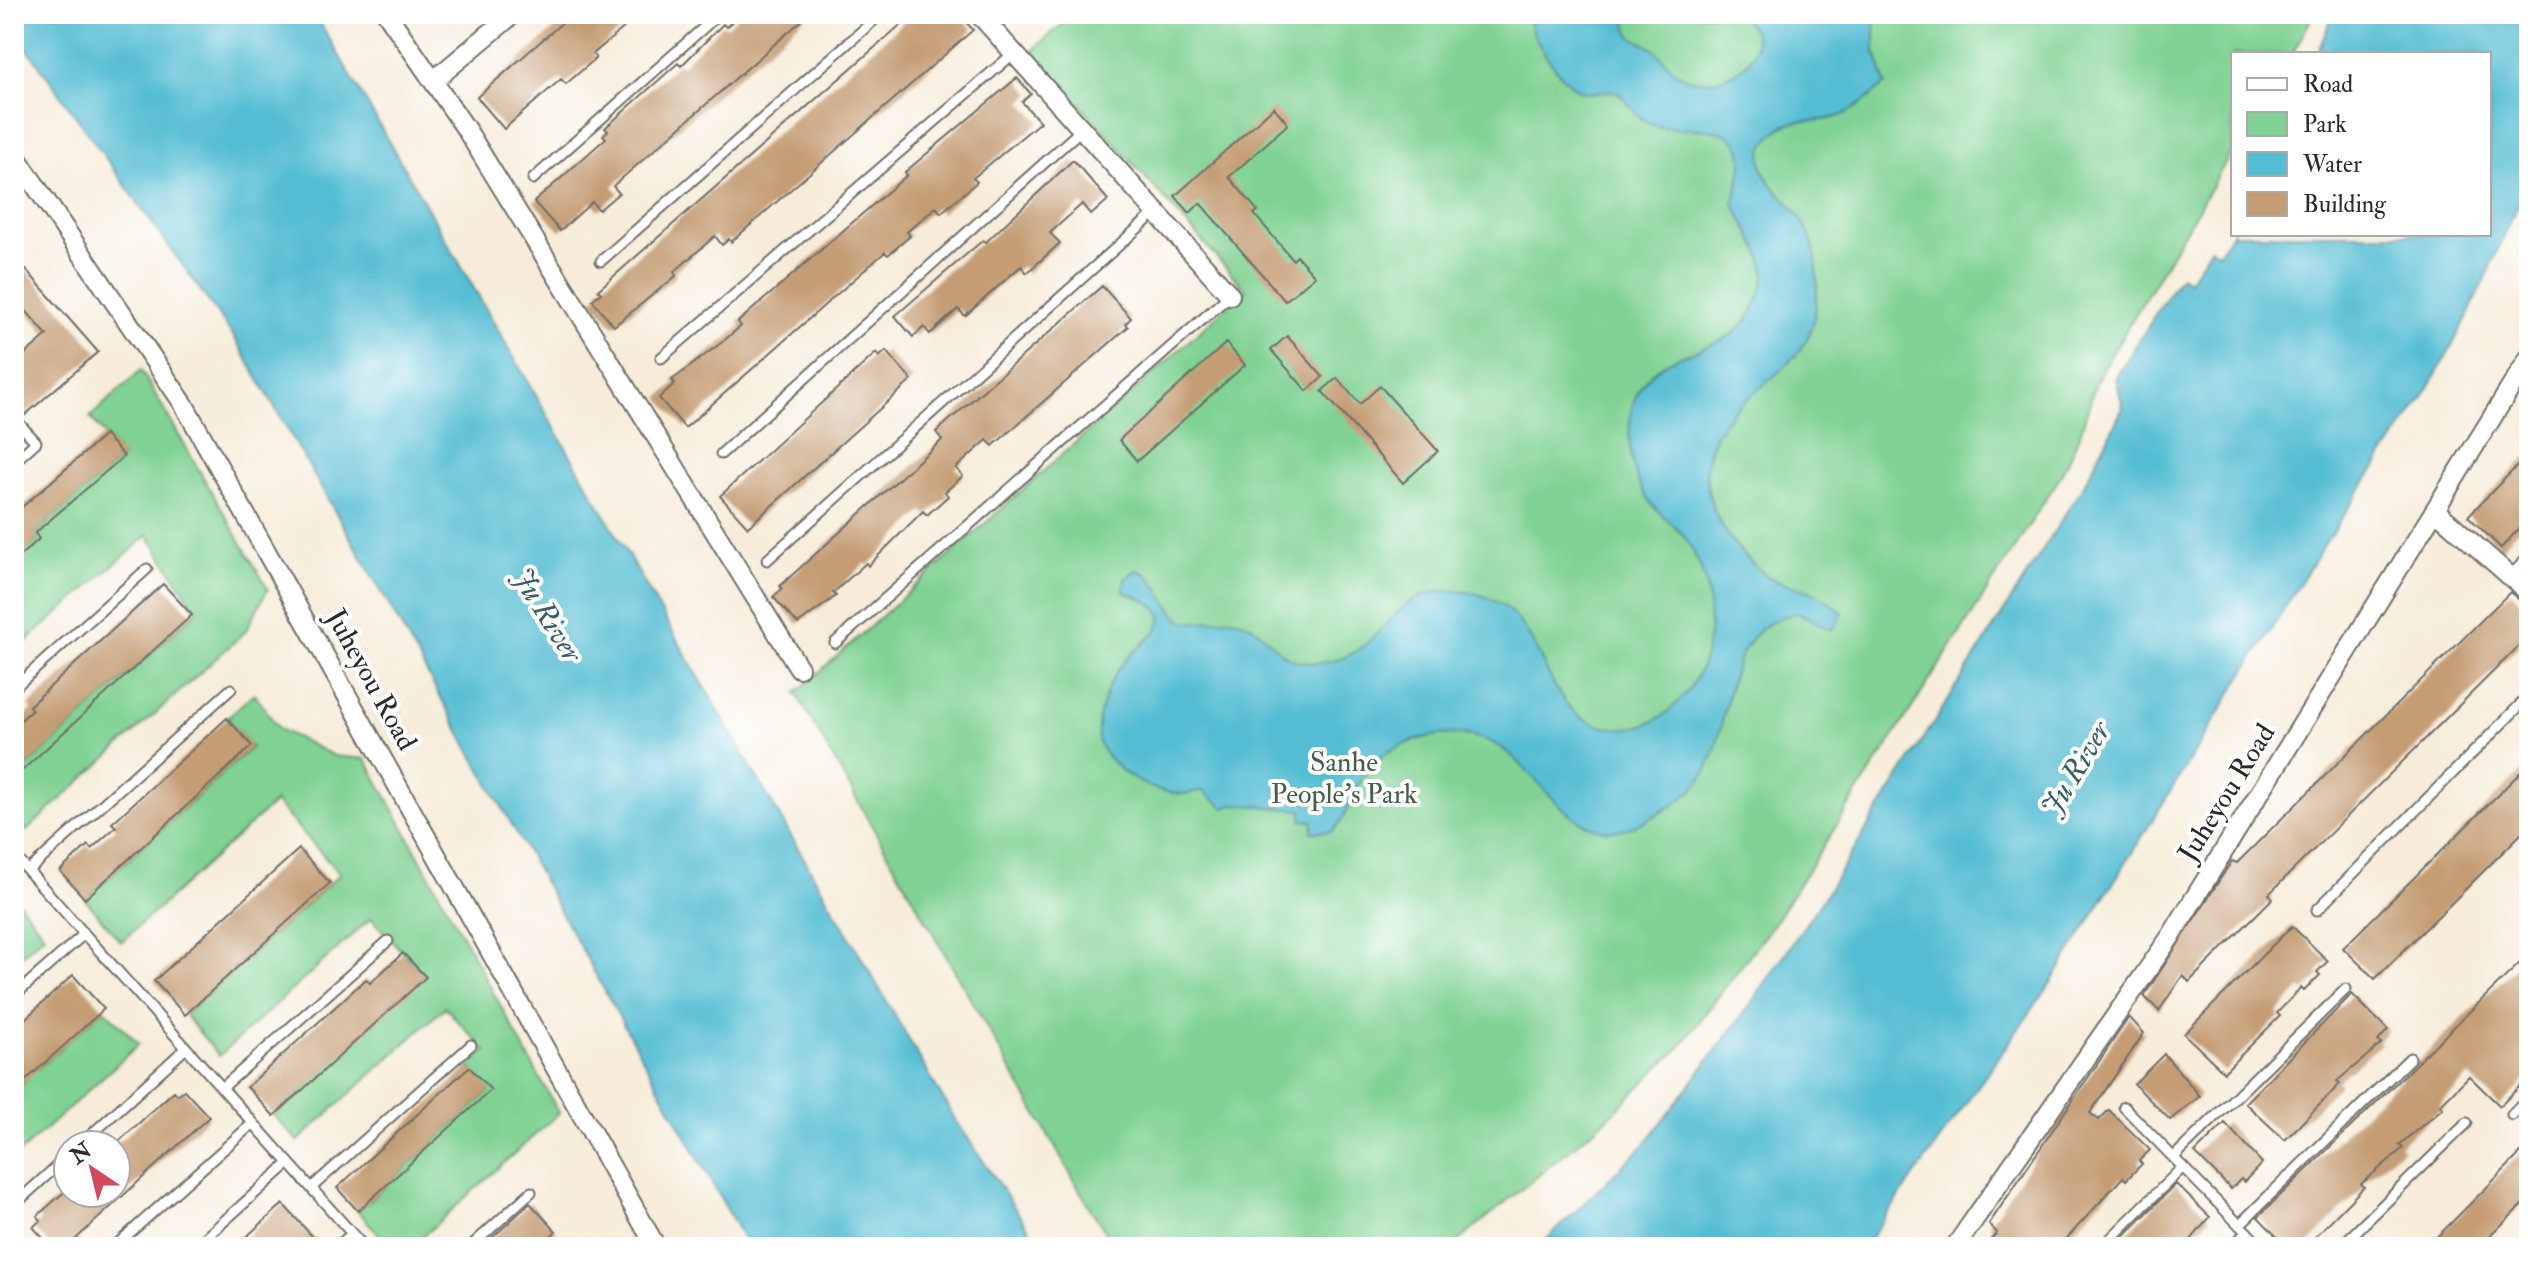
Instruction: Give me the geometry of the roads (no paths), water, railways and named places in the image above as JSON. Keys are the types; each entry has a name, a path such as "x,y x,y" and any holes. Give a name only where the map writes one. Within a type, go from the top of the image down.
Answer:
{"street":[{"path":"387,14 433,81 799,668"},
{"path":"433,81 513,14"},
{"path":"979,14 1230,295"},
{"name":"Juheyou Road","path":"14,154 183,403 656,1247"},
{"name":"Juheyou Road","path":"1955,1247 2171,936 2529,358"},
{"path":"2435,510 2529,593"}],"lane":[{"path":"533,179 719,14"},
{"path":"601,261 881,14"},
{"path":"661,358 1014,53"},
{"path":"721,454 1082,129"},
{"path":"767,560 1156,212"},
{"path":"835,643 1230,295"},
{"path":"14,418 36,442 14,462"},
{"path":"2510,576 2529,557"},
{"path":"14,688 147,569"},
{"path":"28,871 231,689"},
{"path":"2317,910 2529,696"},
{"path":"14,855 364,1247"},
{"path":"14,996 84,934"},
{"path":"222,1088 388,941"},
{"path":"2174,1157 2346,989"},
{"path":"311,1188 471,1045"},
{"path":"97,1129 186,1048"},
{"path":"2231,1247 2243,1228 2410,1058"},
{"path":"2512,1115 2529,1098"},
{"path":"2124,1107 2261,1247"},
{"path":"114,1247 253,1123"},
{"path":"2340,1247 2467,1123"},
{"path":"195,1247 289,1163"},
{"path":"2102,1247 2183,1167"},
{"path":"14,1205 52,1171"},
{"path":"470,1247 531,1192"},
{"path":"337,1247 352,1234"}],"water":[{"name":"Ju River","path":"14,14 315,14 953,1116 1041,1247 748,1247 385,598 236,340 14,30"},
{"path":"1529,14 1623,14 1631,36 1653,49 1675,71 1685,78 1708,81 1737,71 1748,62 1754,51 1755,38 1750,26 1736,14 1875,14 1875,51 1886,84 1840,116 1799,121 1782,127 1763,147 1761,158 1765,176 1797,213 1813,246 1817,273 1814,316 1810,332 1794,357 1731,414 1716,435 1708,456 1706,477 1718,518 1730,537 1762,572 1782,583 1818,595 1843,613 1832,630 1799,613 1771,622 1752,638 1739,659 1710,762 1698,784 1665,810 1619,830 1597,829 1578,820 1560,806 1512,756 1495,744 1455,734 1415,740 1377,760 1367,770 1344,816 1331,832 1312,832 1313,821 1302,820 1302,810 1234,804 1225,808 1203,791 1171,793 1134,779 1106,754 1099,743 1098,724 1111,682 1130,655 1151,636 1161,618 1158,610 1146,601 1124,592 1125,579 1136,570 1150,577 1181,620 1241,621 1262,634 1287,657 1313,663 1332,661 1351,654 1406,605 1422,596 1442,591 1467,592 1497,602 1518,620 1558,691 1574,711 1596,724 1628,728 1655,721 1676,705 1698,673 1709,636 1708,596 1703,577 1687,541 1653,506 1640,486 1630,449 1630,424 1640,388 1654,371 1731,335 1748,320 1759,298 1765,278 1763,265 1734,202 1742,165 1739,146 1731,137 1720,132 1652,125 1641,118 1616,91 1579,90 1546,56 1533,33"},
{"name":"Ju River","path":"2333,14 2529,14 2529,181 2465,322 2428,389 2320,551 2049,986 1864,1247 1539,1247 1645,1144 1745,1012 1824,897 2086,481 2123,408 2116,377 2180,276 2189,281 2210,248 2219,253 2231,234 2491,236 2491,52 2318,52"}],"park label":[{"name":"Sanhe People's Park","path":"1344,778"}]}
